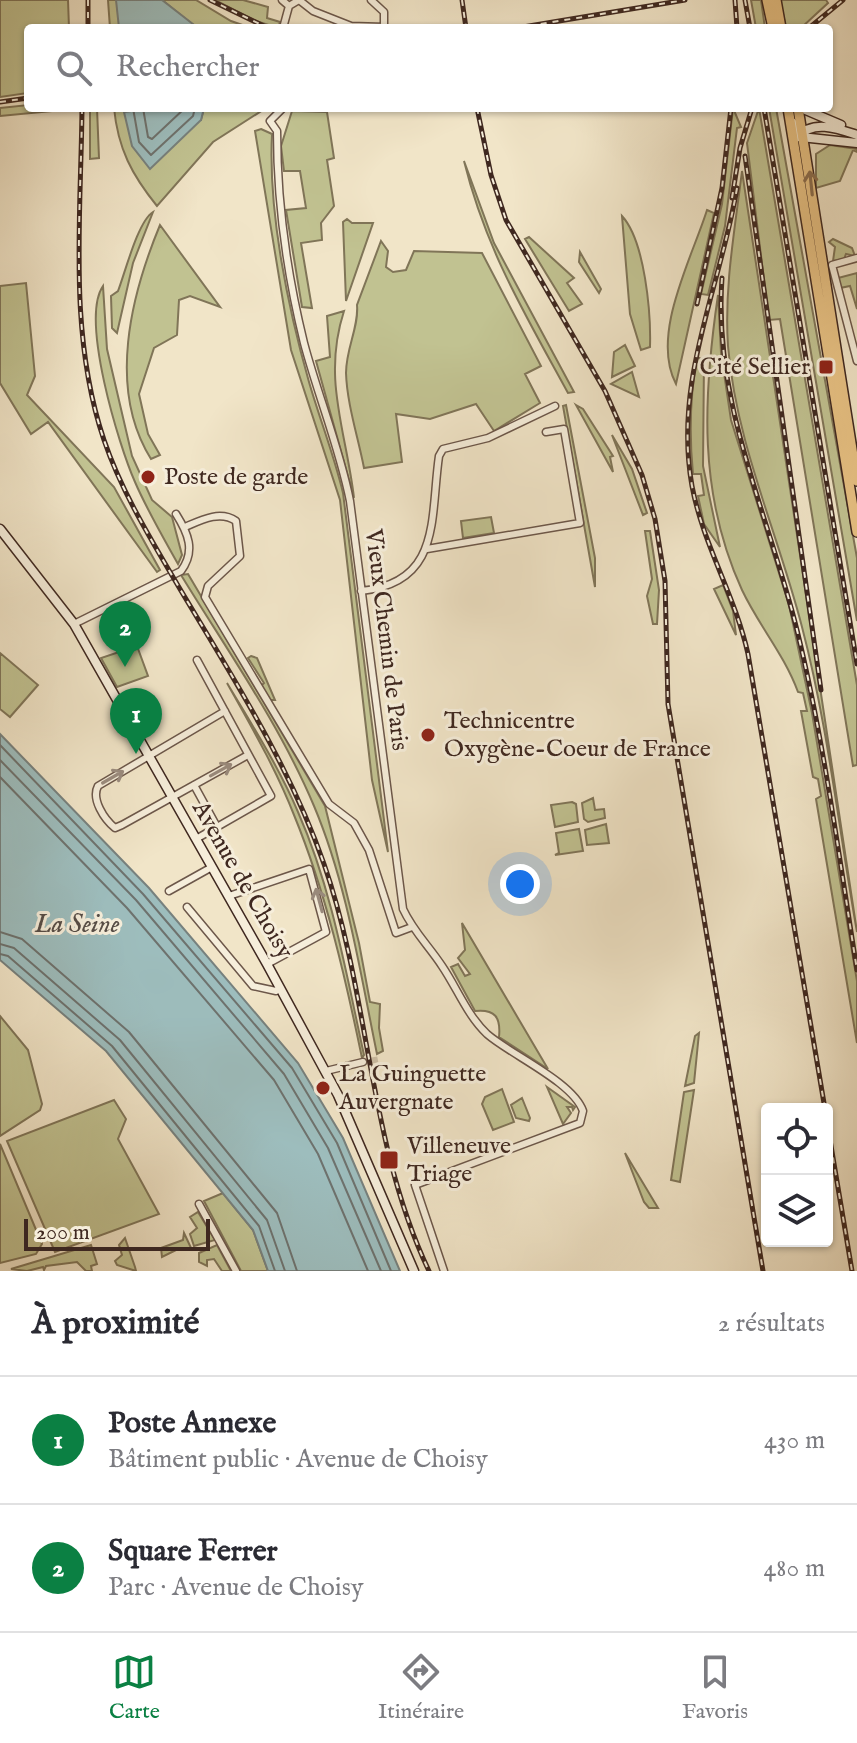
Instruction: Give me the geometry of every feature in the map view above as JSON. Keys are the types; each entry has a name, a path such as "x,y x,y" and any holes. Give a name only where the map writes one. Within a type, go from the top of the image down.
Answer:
{"main road":[{"path":"767,0 772,24"},
{"path":"776,0 780,24"},
{"path":"788,112 804,138"},
{"path":"788,112 857,532"},
{"path":"801,112 819,250 857,481"},
{"path":"809,112 857,133"},
{"path":"792,151 804,138 824,126 857,133"},
{"path":"804,138 857,143"},
{"name":"Avenue de Choisy","path":"0,529 74,624 267,964 326,1071 414,1271"}],"street":[{"path":"282,0 289,6"},
{"path":"284,24 289,6 299,0 313,11 346,24"},
{"path":"371,0 384,12 384,24"},
{"name":"Vieux Chemin de Paris","path":"279,112 270,121 277,131 279,190 288,250 303,339 345,474 403,909 412,927 485,1032 577,1100 584,1118 580,1123 415,1185 444,1271"},
{"path":"857,258 832,265 857,361"},
{"path":"361,591 382,588 406,578 427,549 441,451 452,445 488,438 555,406"},
{"path":"427,549 580,523 564,429 546,432"},
{"path":"74,624 181,571 189,554 185,527 176,514"},
{"path":"185,527 217,516 229,515 236,521 240,556 208,586 205,597 329,804 354,823 378,871 396,933 412,927"},
{"path":"196,839 271,796 197,660"},
{"path":"225,711 98,786 96,800 108,822 115,828 248,755"},
{"path":"194,785 217,827"},
{"path":"169,891 212,867"},
{"path":"229,896 309,869 326,932 267,964"},
{"path":"187,907 253,986 276,991 280,988"},
{"path":"326,1071 363,1062"},
{"path":"199,1204 236,1271"}],"green space":[{"path":"0,0 68,0 69,24 24,24 24,94 0,97"},
{"path":"108,0 117,0 120,24 110,24"},
{"path":"162,0 196,0 240,24 192,24"},
{"path":"215,0 243,0 268,7 267,18 280,22 265,24"},
{"path":"751,0 761,0 764,24 755,24"},
{"path":"780,0 826,0 828,3 805,24 785,24"},
{"path":"24,105 24,112 42,112 0,116 0,108"},
{"path":"90,112 97,112 99,158 90,159"},
{"path":"115,112 201,120 203,112 260,112 213,142 157,206 128,161"},
{"path":"292,112 327,112 334,158 327,160 334,206 321,223 322,240 301,243 312,308 302,307 286,210 306,208 300,171 284,171 281,146"},
{"path":"735,112 741,127 737,128 725,226 708,295 701,294 722,204"},
{"path":"760,112 857,685 857,765 853,766 780,319 769,320 747,143"},
{"path":"770,112 777,112 857,558 857,621"},
{"path":"261,129 272,134 276,227 294,323 343,493 388,852 372,780 340,500 291,350 255,131"},
{"path":"830,145 857,149 857,152 853,150 840,181 816,188 816,154"},
{"path":"464,161 494,243 574,392 568,393 508,281 483,224"},
{"path":"742,171 857,932 811,664 749,453 732,382 728,302"},
{"path":"707,210 714,213 676,384 669,364 670,320"},
{"path":"153,212 133,263 117,333 112,328 111,296 118,291 137,236"},
{"path":"622,216 636,242 645,278 650,347 641,350 630,314"},
{"path":"347,219 352,223 373,223 346,301 343,222"},
{"path":"160,225 220,307 190,296 179,300 177,335 154,348 139,394 148,434 160,455 151,459 138,432 130,403 128,342 140,281"},
{"path":"529,237 574,278 567,283 582,304 569,311 525,239"},
{"path":"833,239 852,248 855,256 846,254 844,259 833,261 835,247 829,242"},
{"path":"381,241 388,251 386,267 393,272 406,270 414,251 482,253 541,366 525,374 540,403 494,431 476,404 430,419 396,414 402,462 364,468 348,397 346,373 357,305"},
{"path":"580,252 601,289 599,293 579,262"},
{"path":"857,273 857,309 850,286 840,288 838,278"},
{"path":"26,283 35,376 27,395 114,487 160,570 157,572 48,422 31,434 0,383 0,286"},
{"path":"103,286 107,349 132,456 152,500 172,517 182,555 178,564 135,482 112,413 104,383 96,325 97,302"},
{"path":"718,295 721,353 731,420 789,605 812,713 857,981 857,1043 816,799 821,796 818,779 813,777 801,711 807,711 803,693 798,692 786,665 742,590 728,554 711,481 707,408"},
{"path":"344,311 335,359 335,382 354,498 316,361 330,357 327,316"},
{"path":"625,345 635,366 612,377 614,352"},
{"path":"697,357 704,360 703,466 720,547 704,524 698,496 704,495 701,474 693,474 691,415"},
{"path":"632,372 639,397 611,384"},
{"path":"566,405 595,558 595,587 563,406"},
{"path":"576,405 583,409 613,456 610,457 613,472"},
{"path":"612,435 632,469 647,513 643,515"},
{"path":"491,517 494,533 463,538 461,521"},
{"path":"645,531 650,531 659,590 657,624 653,624 647,596 652,579"},
{"path":"188,574 325,806 359,943 370,1002 380,1004 379,1028 383,1051 377,1054 344,897 314,806 269,717 181,575"},
{"path":"723,585 733,611 736,635 714,589"},
{"path":"137,646 148,676 117,687 101,658"},
{"path":"0,653 38,685 10,717 0,709"},
{"path":"248,658 257,658 275,700 269,700 261,686 264,683"},
{"path":"227,683 265,746 310,841 337,932 364,1055 362,1058 334,935 316,874 279,781"},
{"path":"593,798 595,810 604,809 605,818 588,822 584,819 582,803"},
{"path":"576,804 578,822 555,827 551,805"},
{"path":"606,824 609,843 587,845 585,830"},
{"path":"579,829 583,851 555,855 559,853 556,833"},
{"path":"462,923 548,1069 499,1037 498,1019 492,1013 475,1011 451,967 458,964 465,976 470,974 458,958 465,950"},
{"path":"0,1016 28,1050 42,1104 40,1110 0,1136"},
{"path":"699,1033 694,1083 685,1086 695,1036"},
{"path":"547,1087 575,1107 573,1110 567,1107 571,1113 563,1124"},
{"path":"502,1089 514,1122 493,1130 482,1104 485,1097"},
{"path":"694,1090 680,1182 671,1180 684,1092"},
{"path":"522,1098 529,1121 516,1118 511,1105"},
{"path":"114,1100 126,1119 118,1139 159,1214 55,1252 7,1141"},
{"path":"0,1144 42,1244 36,1254 0,1263"},
{"path":"625,1153 658,1208 649,1208 644,1202"},
{"path":"223,1193 253,1230 268,1271 241,1271 204,1201"},
{"path":"198,1212 215,1240 194,1246 190,1234 197,1228 190,1217"},
{"path":"184,1233 192,1250 176,1250 162,1257 161,1248 183,1240"},
{"path":"125,1238 136,1271 117,1265 115,1261 122,1255 119,1245"},
{"path":"91,1245 97,1264 91,1266 92,1271 86,1271 77,1262 46,1266 44,1270 43,1267 27,1271 11,1269"},
{"path":"217,1245 231,1271 222,1271 214,1259 207,1260 207,1266 199,1262 199,1253"}],"water":[{"path":"116,0 162,0 193,24 119,24"},
{"path":"124,112 203,112 201,120 150,169 132,146"},
{"name":"La Seine","path":"0,734 149,888 298,1063 343,1138 400,1271 268,1271 253,1230 106,1051 0,960"}],"tunnel":[{"path":"363,1062 380,1059"}],"railway":[{"path":"88,0 88,24"},
{"path":"210,0 260,24"},
{"path":"462,0 465,24"},
{"path":"541,24 685,0"},
{"path":"735,0 737,24"},
{"path":"745,0 749,24"},
{"path":"814,24 843,0"},
{"path":"0,102 24,99"},
{"path":"82,112 81,317 85,359 104,440 138,516 259,723 310,828 339,914 393,1172 429,1271"},
{"path":"478,112 491,175 506,220 605,391 642,475 655,519 665,581 668,704 763,1271"},
{"path":"697,304 722,188 731,112"},
{"path":"732,198 740,148 751,112"},
{"path":"765,112 857,664"},
{"path":"745,156 821,690"},
{"path":"737,188 693,372 688,447 697,508 748,654 824,1103"},
{"path":"722,278 721,324 734,413 807,672 857,970"},
{"path":"833,1158 852,1271"}],"place":[{"name":"Cité Sellier","path":"826,367"},
{"name":"Poste de garde","path":"148,477"},
{"name":"Square Ferrer","path":"125,667"},
{"name":"Technicentre Oxygène-Coeur de France","path":"428,735"},
{"name":"Poste Annexe","path":"136,754"},
{"name":"La Guinguette Auvergnate","path":"323,1088"},
{"name":"Villeneuve Triage","path":"389,1160"}]}
